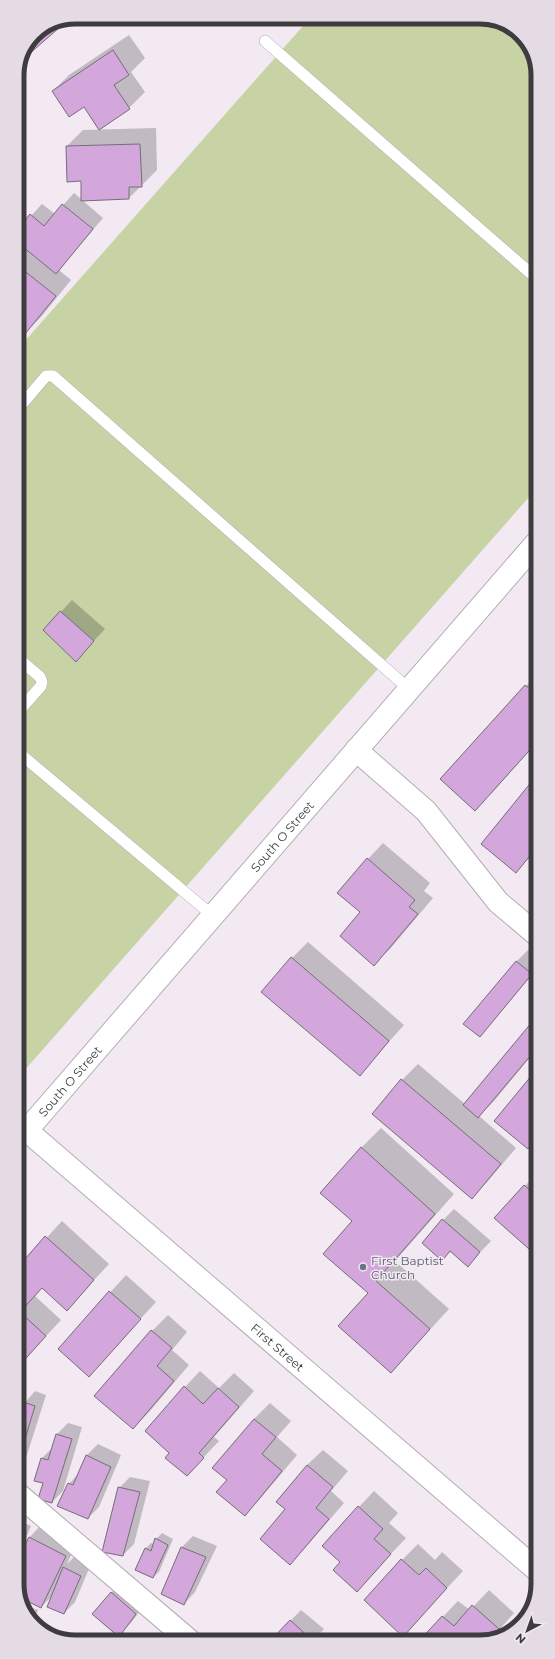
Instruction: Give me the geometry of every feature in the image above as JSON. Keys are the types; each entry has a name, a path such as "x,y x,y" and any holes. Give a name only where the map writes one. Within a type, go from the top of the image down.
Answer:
{"street":[{"name":"South O Street","path":"24,1127 212,915 531,549"},
{"path":"356,750 426,811 498,902 531,930"},
{"name":"First Street","path":"24,1133 531,1565"},
{"path":"24,1499 183,1635"}],"lane":[{"path":"265,41 531,274"},
{"path":"24,402 46,376 53,376 408,689"},
{"path":"24,663 40,677 42,682 41,686 24,705"},
{"path":"24,757 212,915"}],"green space":[{"path":"305,24 484,24 497,27 511,34 527,55 531,68 531,495 24,1071 24,342"}],"building":[{"path":"61,26 28,55 39,39 55,28"},
{"path":"113,50 129,75 114,85 130,109 99,130 84,107 69,117 52,91"},
{"path":"140,144 142,187 129,187 129,199 81,201 81,181 67,182 66,146"},
{"path":"62,204 93,229 56,274 24,248 24,221 30,214 44,226"},
{"path":"24,271 56,296 25,334 24,333"},
{"path":"60,611 94,641 76,662 43,630"},
{"path":"525,685 531,690 531,749 475,811 440,779"},
{"path":"531,782 531,854 516,873 481,844"},
{"path":"367,858 415,900 409,907 418,914 374,966 340,936 360,912 337,893"},
{"path":"291,957 389,1041 360,1076 261,992"},
{"path":"516,961 531,973 531,975 480,1037 463,1024"},
{"path":"531,1023 531,1055 478,1118 463,1105"},
{"path":"531,1076 531,1146 528,1149 494,1121"},
{"path":"401,1079 501,1164 472,1199 372,1114"},
{"name":"First Baptist Church","path":"361,1147 435,1214 376,1281 430,1329 391,1373 338,1326 368,1293 323,1254 352,1221 320,1193"},
{"path":"524,1185 531,1191 531,1251 494,1218"},
{"path":"442,1219 480,1252 468,1267 450,1251 442,1261 422,1243"},
{"path":"45,1236 94,1280 67,1311 42,1288 24,1308 24,1260"},
{"path":"109,1291 141,1319 89,1377 58,1349"},
{"path":"24,1316 46,1336 24,1360"},
{"path":"151,1330 172,1348 157,1366 174,1381 133,1429 94,1396"},
{"path":"184,1386 203,1404 218,1388 239,1407 199,1453 204,1458 187,1476 165,1458 169,1453 145,1431"},
{"path":"24,1402 35,1406 24,1442"},
{"path":"254,1419 276,1437 262,1454 282,1471 245,1516 216,1492 227,1480 212,1468"},
{"path":"56,1434 72,1439 52,1503 38,1499 43,1483 34,1481 41,1458 48,1460"},
{"path":"86,1455 111,1467 88,1519 57,1506 68,1483 73,1485"},
{"path":"307,1465 333,1487 316,1508 329,1519 290,1565 260,1539 285,1509 276,1502"},
{"path":"118,1487 140,1492 123,1556 102,1552"},
{"path":"358,1506 383,1529 374,1539 391,1554 357,1592 333,1570 340,1562 322,1546"},
{"path":"29,1537 66,1556 41,1608 27,1601 24,1591 24,1547"},
{"path":"155,1538 168,1545 153,1578 135,1570 145,1548 151,1551"},
{"path":"181,1547 206,1557 184,1605 161,1594"},
{"path":"401,1559 419,1575 426,1568 447,1588 405,1635 401,1635 364,1600"},
{"path":"63,1567 81,1576 64,1614 47,1607"},
{"path":"111,1592 136,1614 120,1635 117,1635 92,1614"},
{"path":"472,1605 499,1629 496,1632 487,1635 425,1635 442,1616 454,1626"},
{"path":"290,1620 306,1635 276,1635"}],"place":[{"name":"First Baptist Church","path":"363,1267"}]}
